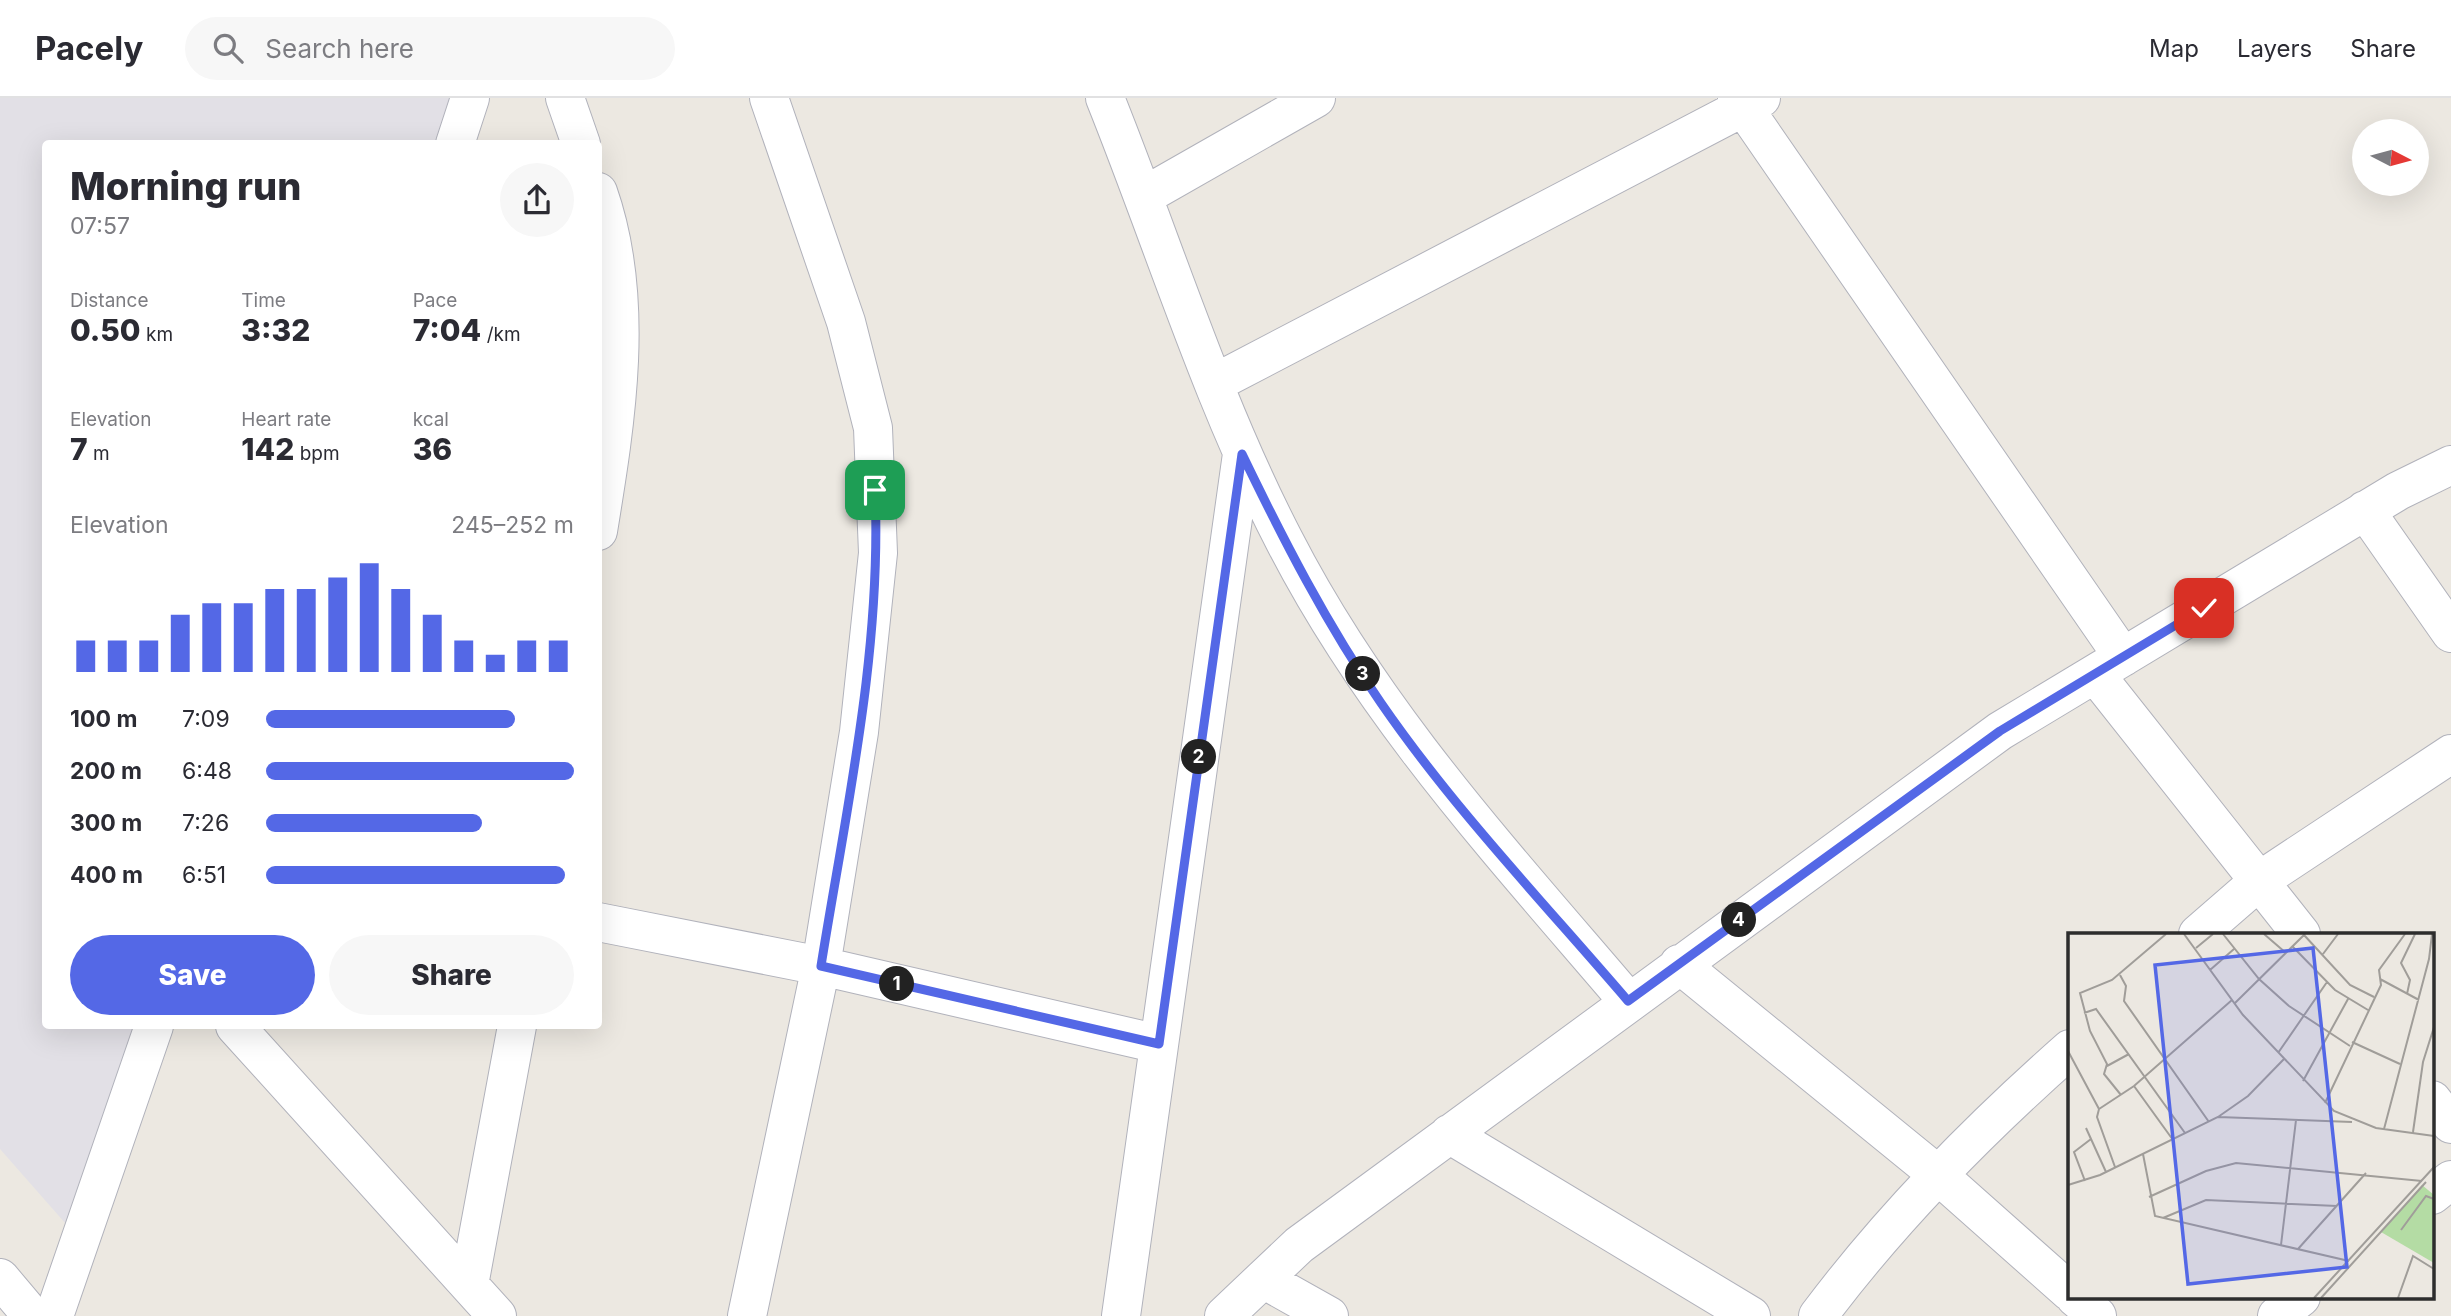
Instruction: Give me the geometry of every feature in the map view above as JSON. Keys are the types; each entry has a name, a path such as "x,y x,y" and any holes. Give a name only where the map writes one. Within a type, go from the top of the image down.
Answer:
{"street":[{"path":"456,140 470,98"},
{"path":"565,98 580,140"},
{"path":"747,1316 821,966 859,732 878,553 873,428 845,322 769,98"},
{"path":"1105,98 1242,454 1284,542 1381,703 1427,765 1628,1001"},
{"path":"1144,195 1316,98"},
{"path":"1215,383 1747,102 2109,666 2259,881 2300,933"},
{"path":"602,203 621,302 615,398 602,500"},
{"path":"1121,1316 1242,454"},
{"path":"1224,1316 1299,1245 1628,1001 2000,731 2365,510 2451,465"},
{"path":"2365,510 2451,633"},
{"path":"2199,933 2259,881 2451,754"},
{"path":"602,923 821,966 1159,1044"},
{"path":"1679,964 1937,1174 2068,1290"},
{"path":"54,1316 154,1029"},
{"path":"238,1029 497,1316"},
{"path":"469,1285 516,1029"},
{"path":"1818,1316 1862,1257 1937,1174 2068,1051"},
{"path":"1449,1134 1751,1316"},
{"path":"2434,1193 2451,1180"},
{"path":"0,1279 32,1316"},
{"path":"1263,1279 1329,1316"},
{"path":"2076,1298 2097,1316"},
{"path":"2277,1316 2300,1298"}],"shaded area":[{"path":"0,98 484,98 470,140 42,140 42,1029 172,1029 95,1257 0,1149"}],"route":[{"path":"875,490 878,553 859,732 821,966 1159,1044 1242,454 1284,542 1381,703 1427,765 1628,1001 2000,731 2204,608"}]}
